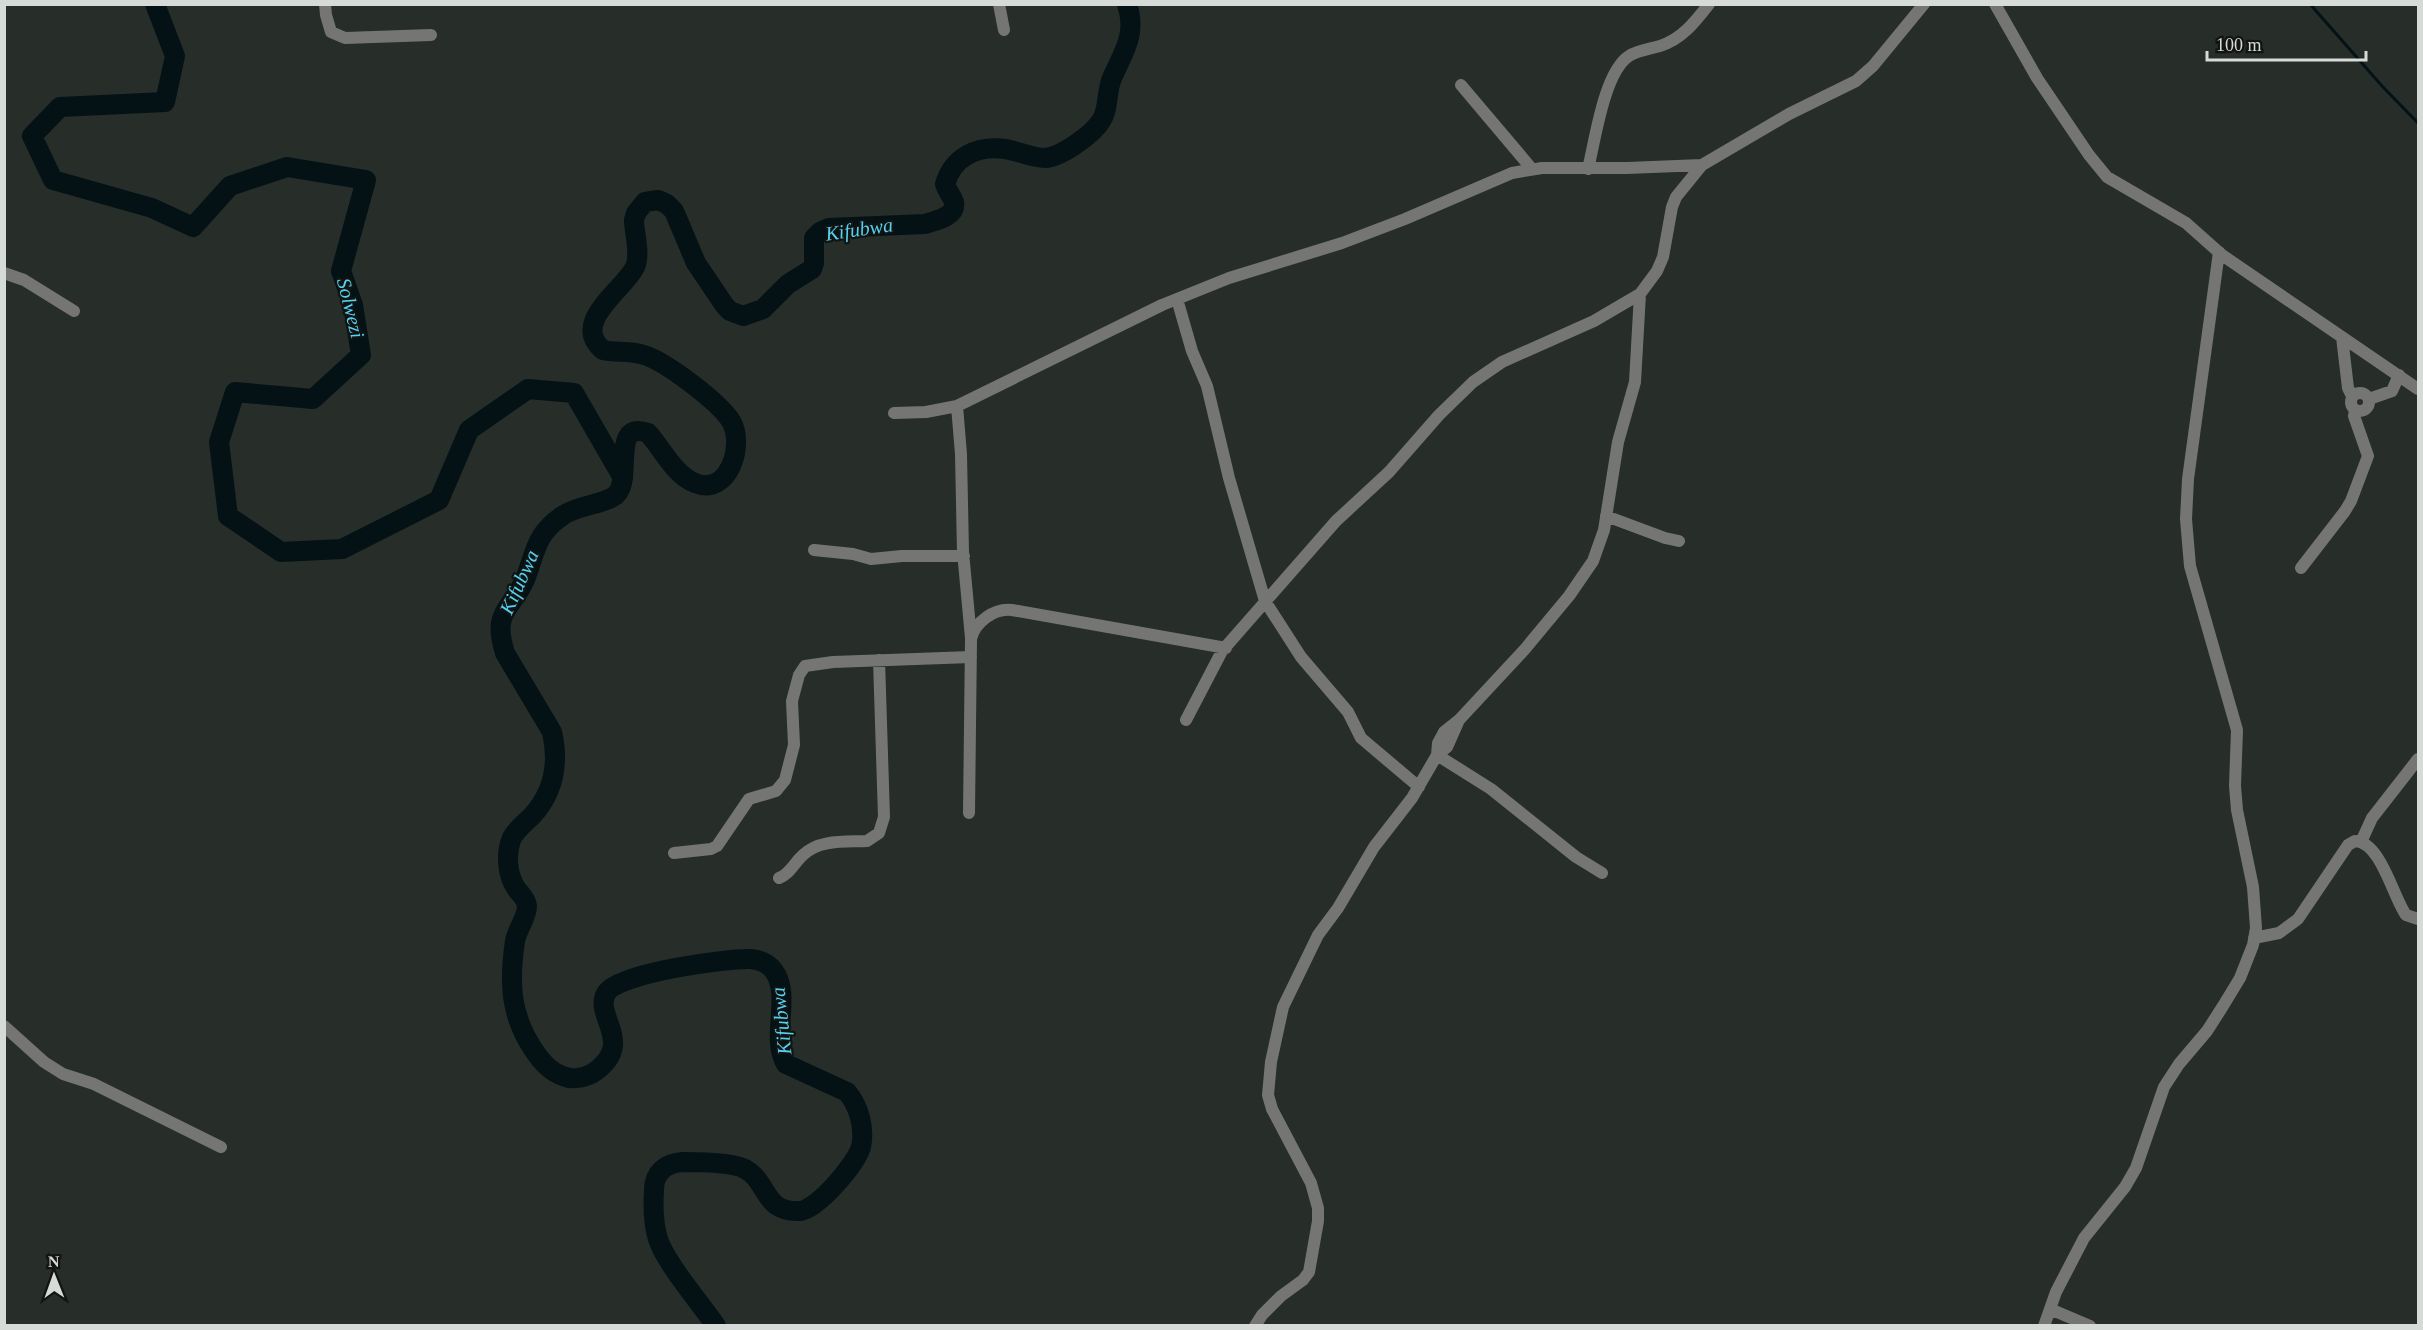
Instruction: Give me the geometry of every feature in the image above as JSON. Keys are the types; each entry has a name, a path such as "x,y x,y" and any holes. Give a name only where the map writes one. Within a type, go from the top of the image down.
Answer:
{"street":[{"path":"325,4 331,32 345,38 432,35"},
{"path":"999,4 1004,30"},
{"path":"1588,169 1611,80 1619,66 1637,52 1669,43 1680,37 1709,4"},
{"path":"1186,720 1216,661 1265,601 1336,521 1389,472 1439,415 1473,382 1510,358 1594,321 1640,294 1654,276 1663,257 1676,197 1702,165 1789,114 1856,81 1873,66 1924,4"},
{"path":"1995,4 2037,78 2097,167 2115,183 2186,223 2219,252 2418,389"},
{"path":"1461,85 1532,169"},
{"path":"894,413 926,412 957,406 1177,299 1229,278 1352,239 1405,219 1500,177 1532,169 1702,165"},
{"path":"2044,1326 2070,1262 2084,1238 2125,1187 2136,1168 2164,1088 2207,1031 2234,987 2250,956 2254,938 2253,887 2236,798 2236,730 2190,566 2187,544 2188,479 2219,252"},
{"path":"4,273 24,280 74,311"},
{"path":"1255,1326 1262,1315 1281,1296 1303,1280 1309,1272 1318,1221 1318,1208 1311,1183 1272,1109 1268,1095 1271,1062 1283,1007 1318,935 1338,908 1374,847 1419,787 1437,755 1447,747 1459,720 1545,626 1586,573 1597,552 1606,516 1618,442 1635,382 1640,294"},
{"path":"1177,299 1192,351 1207,386 1229,478 1265,601 1301,657 1348,712 1361,738 1419,787"},
{"path":"2342,337 2348,388 2352,396"},
{"path":"2369,399 2392,390 2399,375"},
{"path":"2301,568 2351,501 2368,456 2354,416 2355,410 2350,402 2352,396 2357,393 2363,393 2369,399"},
{"path":"2355,410 2361,411 2367,408 2369,399"},
{"path":"957,406 964,556 971,639 969,813"},
{"path":"1606,516 1665,538 1680,541"},
{"path":"814,550 854,554 871,559 902,556 964,556"},
{"path":"971,639 977,626 989,616 1005,609 1226,648"},
{"path":"674,853 711,849 717,846 750,799 773,793 782,787 793,757 792,701 799,675 805,666 810,663 971,657"},
{"path":"779,878 816,846 867,841 875,838 883,826 884,764 879,660"},
{"path":"1437,755 1491,789 1576,857 1602,873"},
{"path":"2361,842 2372,818 2418,759"},
{"path":"2254,938 2271,936 2290,926 2312,901 2351,842 2366,844 2377,857 2406,915 2418,919"},
{"path":"4,1026 44,1062 63,1074 94,1084 221,1147"},
{"path":"2050,1309 2090,1326"}],"waterway":[{"name":"Solwezi","path":"155,4 175,56 165,102 60,107 32,136 53,180 152,208 193,227 230,186 287,167 366,180 341,271 353,305 361,355 313,399 235,392 219,442 228,516 281,552 342,549 439,500 469,430 528,389 574,393 623,478"},
{"name":"Kifubwa","path":"716,1326 675,1271 658,1239 654,1221 654,1202 656,1178 659,1173 671,1164 683,1162 732,1165 745,1169 753,1175 779,1207 800,1211 816,1203 826,1194 858,1155 862,1140 860,1118 847,1092 786,1064 780,1042 781,992 779,981 770,966 751,959 675,968 616,985 607,992 604,1001 604,1010 613,1040 612,1051 606,1062 589,1075 574,1078 558,1074 536,1053 525,1036 513,997 512,970 515,941 527,906 513,883 508,858 513,836 539,807 550,787 555,755 552,732 505,653 501,638 502,618 521,588 538,543 547,529 568,512 607,500 619,490 623,480 625,444 629,435 636,431 648,433 675,468 695,483 707,485 717,482 725,476 731,466 735,454 735,431 725,413 704,393 653,359 634,353 603,350 594,339 593,328 596,317 629,276 637,262 634,220 636,213 645,202 658,200 667,204 674,211 696,263 730,311 743,316 763,309 788,284 812,269 814,238 820,232 829,228 925,224 939,220 949,215 954,207 954,202 945,184 949,175 960,160 968,155 976,151 995,148 1045,158 1059,154 1084,139 1104,117 1110,83 1128,42 1131,24 1127,4"},
{"path":"2310,4 2418,123"}]}
